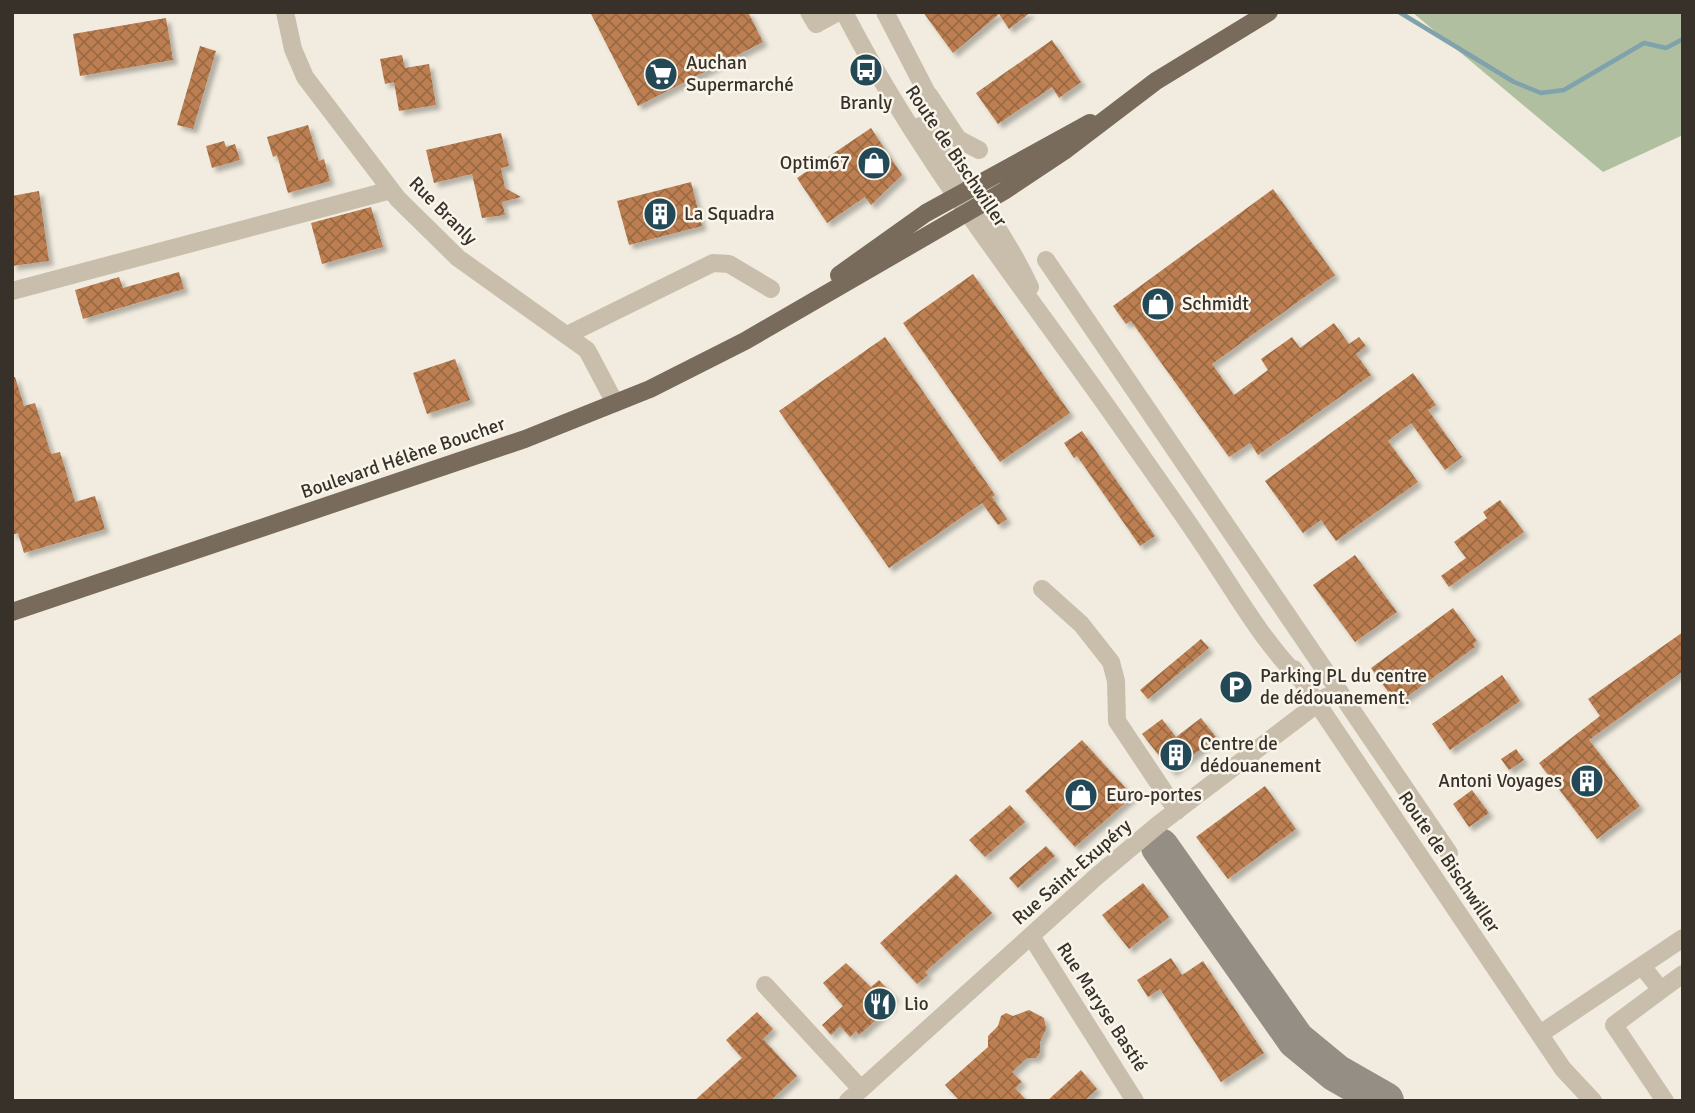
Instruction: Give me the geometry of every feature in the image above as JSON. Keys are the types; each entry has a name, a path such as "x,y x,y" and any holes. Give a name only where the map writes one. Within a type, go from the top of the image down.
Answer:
{"main road":[{"path":"1126,103 1156,81 1269,12"},
{"name":"Boulevard Hélène Boucher","path":"794,313 855,263 962,191 1126,103"},
{"name":"Boulevard Hélène Boucher","path":"12,612 525,439 650,389 794,313 973,208 1064,151 1126,103"}],"street":[{"name":"Rue Branly","path":"285,12 293,49 305,76 391,190 458,258 587,350 614,403"},
{"path":"810,12 816,24 838,12"},
{"name":"Route de Bischwiller","path":"845,12 897,109 962,191"},
{"name":"Route de Bischwiller","path":"853,12 901,101 930,138 1044,316 1266,641 1300,679 1317,703 1563,1069 1593,1101"},
{"name":"Route de Bischwiller","path":"885,12 927,93 958,139 979,150"},
{"path":"927,93 930,138"},
{"path":"12,291 391,190"},
{"name":"Route de Bischwiller","path":"973,208 1020,267 1044,316"},
{"path":"1046,260 1449,853"},
{"path":"567,335 713,263 729,264 771,289"},
{"path":"1020,267 1073,302"},
{"path":"1042,589 1081,624 1111,662 1116,681 1117,721 1177,811"},
{"name":"Rue Saint-Exupéry","path":"855,1095 1031,936 1177,811 1336,690"},
{"name":"Rue Maryse Bastié","path":"1031,936 1136,1097 1135,1101"},
{"path":"1540,1034 1683,939"},
{"path":"1642,966 1661,990"},
{"path":"1665,1101 1614,1025 1683,974"},
{"path":"765,985 855,1095"},
{"name":"Route de Bischwiller","path":"1563,1069 1576,1101"}],"green space":[{"path":"1412,12 1683,12 1683,135 1603,172"}],"building":[{"name":"Auchan Supermarché","path":"590,12 748,12 763,42 638,106"},
{"path":"923,12 1031,12 1009,29 999,14 953,53"},
{"path":"166,18 173,60 80,76 73,34"},
{"path":"1052,40 1081,82 1059,98 1052,87 998,124 976,93"},
{"path":"200,46 216,51 193,129 177,125"},
{"path":"402,55 405,68 429,64 436,105 399,111 394,82 385,84 380,59"},
{"path":"308,125 319,161 324,159 330,181 288,193 277,155 273,157 267,137"},
{"path":"871,128 902,175 871,205 865,197 827,223 797,178"},
{"path":"501,133 509,166 501,168 505,188 521,197 502,202 505,215 482,218 472,174 434,183 426,150"},
{"path":"224,141 226,147 235,144 240,160 212,168 206,146"},
{"name":"La Squadra","path":"691,182 702,226 629,245 617,201"},
{"path":"1273,189 1335,275 1212,364 1234,395 1268,370 1261,359 1292,337 1300,348 1334,323 1349,344 1359,337 1366,346 1356,354 1371,375 1258,455 1250,443 1229,457 1131,321 1126,324 1113,306"},
{"path":"39,191 49,261 12,266 12,196"},
{"path":"371,207 383,247 322,264 311,223"},
{"path":"179,272 184,289 83,319 75,290 119,277 123,288"},
{"path":"973,274 1070,413 1000,462 903,323"},
{"path":"885,337 995,495 992,497 1007,519 998,525 982,503 889,568 779,411"},
{"path":"455,359 470,400 427,414 413,373"},
{"path":"1413,373 1436,405 1428,410 1462,457 1445,470 1411,423 1388,441 1418,482 1336,541 1321,520 1303,533 1265,481"},
{"path":"12,377 15,377 24,406 35,403 51,454 60,452 75,502 95,496 105,529 24,553 18,533 12,535"},
{"path":"1082,431 1155,536 1140,546 1077,456 1074,458 1064,443"},
{"path":"1500,500 1524,532 1449,587 1441,576 1466,558 1454,542 1487,518 1483,512"},
{"path":"1355,555 1397,612 1355,642 1313,585"},
{"path":"1453,608 1477,641 1473,644 1475,647 1397,704 1371,668"},
{"path":"1683,632 1683,671 1589,740 1640,806 1597,839 1539,763 1600,716 1588,699"},
{"path":"1201,639 1209,648 1148,699 1140,690"},
{"path":"1502,675 1520,701 1450,750 1432,724"},
{"name":"Centre de dédouanement","path":"1201,718 1216,737 1172,772 1142,734 1162,719 1176,737"},
{"path":"1082,740 1133,796 1075,847 1025,791"},
{"path":"1516,749 1524,760 1509,770 1501,759"},
{"path":"1265,786 1296,829 1228,879 1196,837"},
{"path":"1472,790 1489,813 1469,827 1453,804"},
{"path":"1010,805 1025,822 985,857 969,840"},
{"path":"1046,846 1055,856 1018,888 1009,878"},
{"path":"956,874 992,913 925,972 928,975 917,984 880,943"},
{"path":"1143,883 1169,917 1129,949 1102,915"},
{"path":"1171,958 1182,975 1203,961 1264,1053 1221,1082 1160,989 1148,997 1137,980"},
{"path":"846,963 871,987 879,980 895,997 889,1002 892,1006 859,1035 856,1031 850,1037 840,1026 831,1035 822,1025 843,1006 823,983"},
{"path":"1029,1010 1044,1018 1046,1029 1036,1058 1027,1058 1012,1072 1022,1082 1015,1088 1027,1101 960,1101 945,1085 988,1047 988,1036 998,1026 1001,1016 1006,1013 1013,1016"},
{"path":"757,1012 773,1029 763,1039 797,1076 770,1101 694,1101 742,1058 726,1040"},
{"path":"1081,1070 1097,1089 1084,1101 1047,1101"}],"waterway":[{"path":"1399,12 1514,82 1541,93 1564,90 1644,43 1666,48 1683,39"}],"taxiway":[{"path":"1160,847 1296,1040 1336,1073 1385,1101"}],"place":[{"name":"Branly","path":"866,70"},
{"name":"Auchan Supermarché","path":"661,74"},
{"name":"Optim67","path":"874,163"},
{"name":"La Squadra","path":"660,214"},
{"name":"Schmidt","path":"1158,304"},
{"name":"Parking PL du centre de dédouanement.","path":"1236,687"},
{"name":"Centre de dédouanement","path":"1176,755"},
{"name":"Antoni Voyages","path":"1587,781"},
{"name":"Euro-portes","path":"1081,795"},
{"name":"Lio","path":"880,1004"}]}
